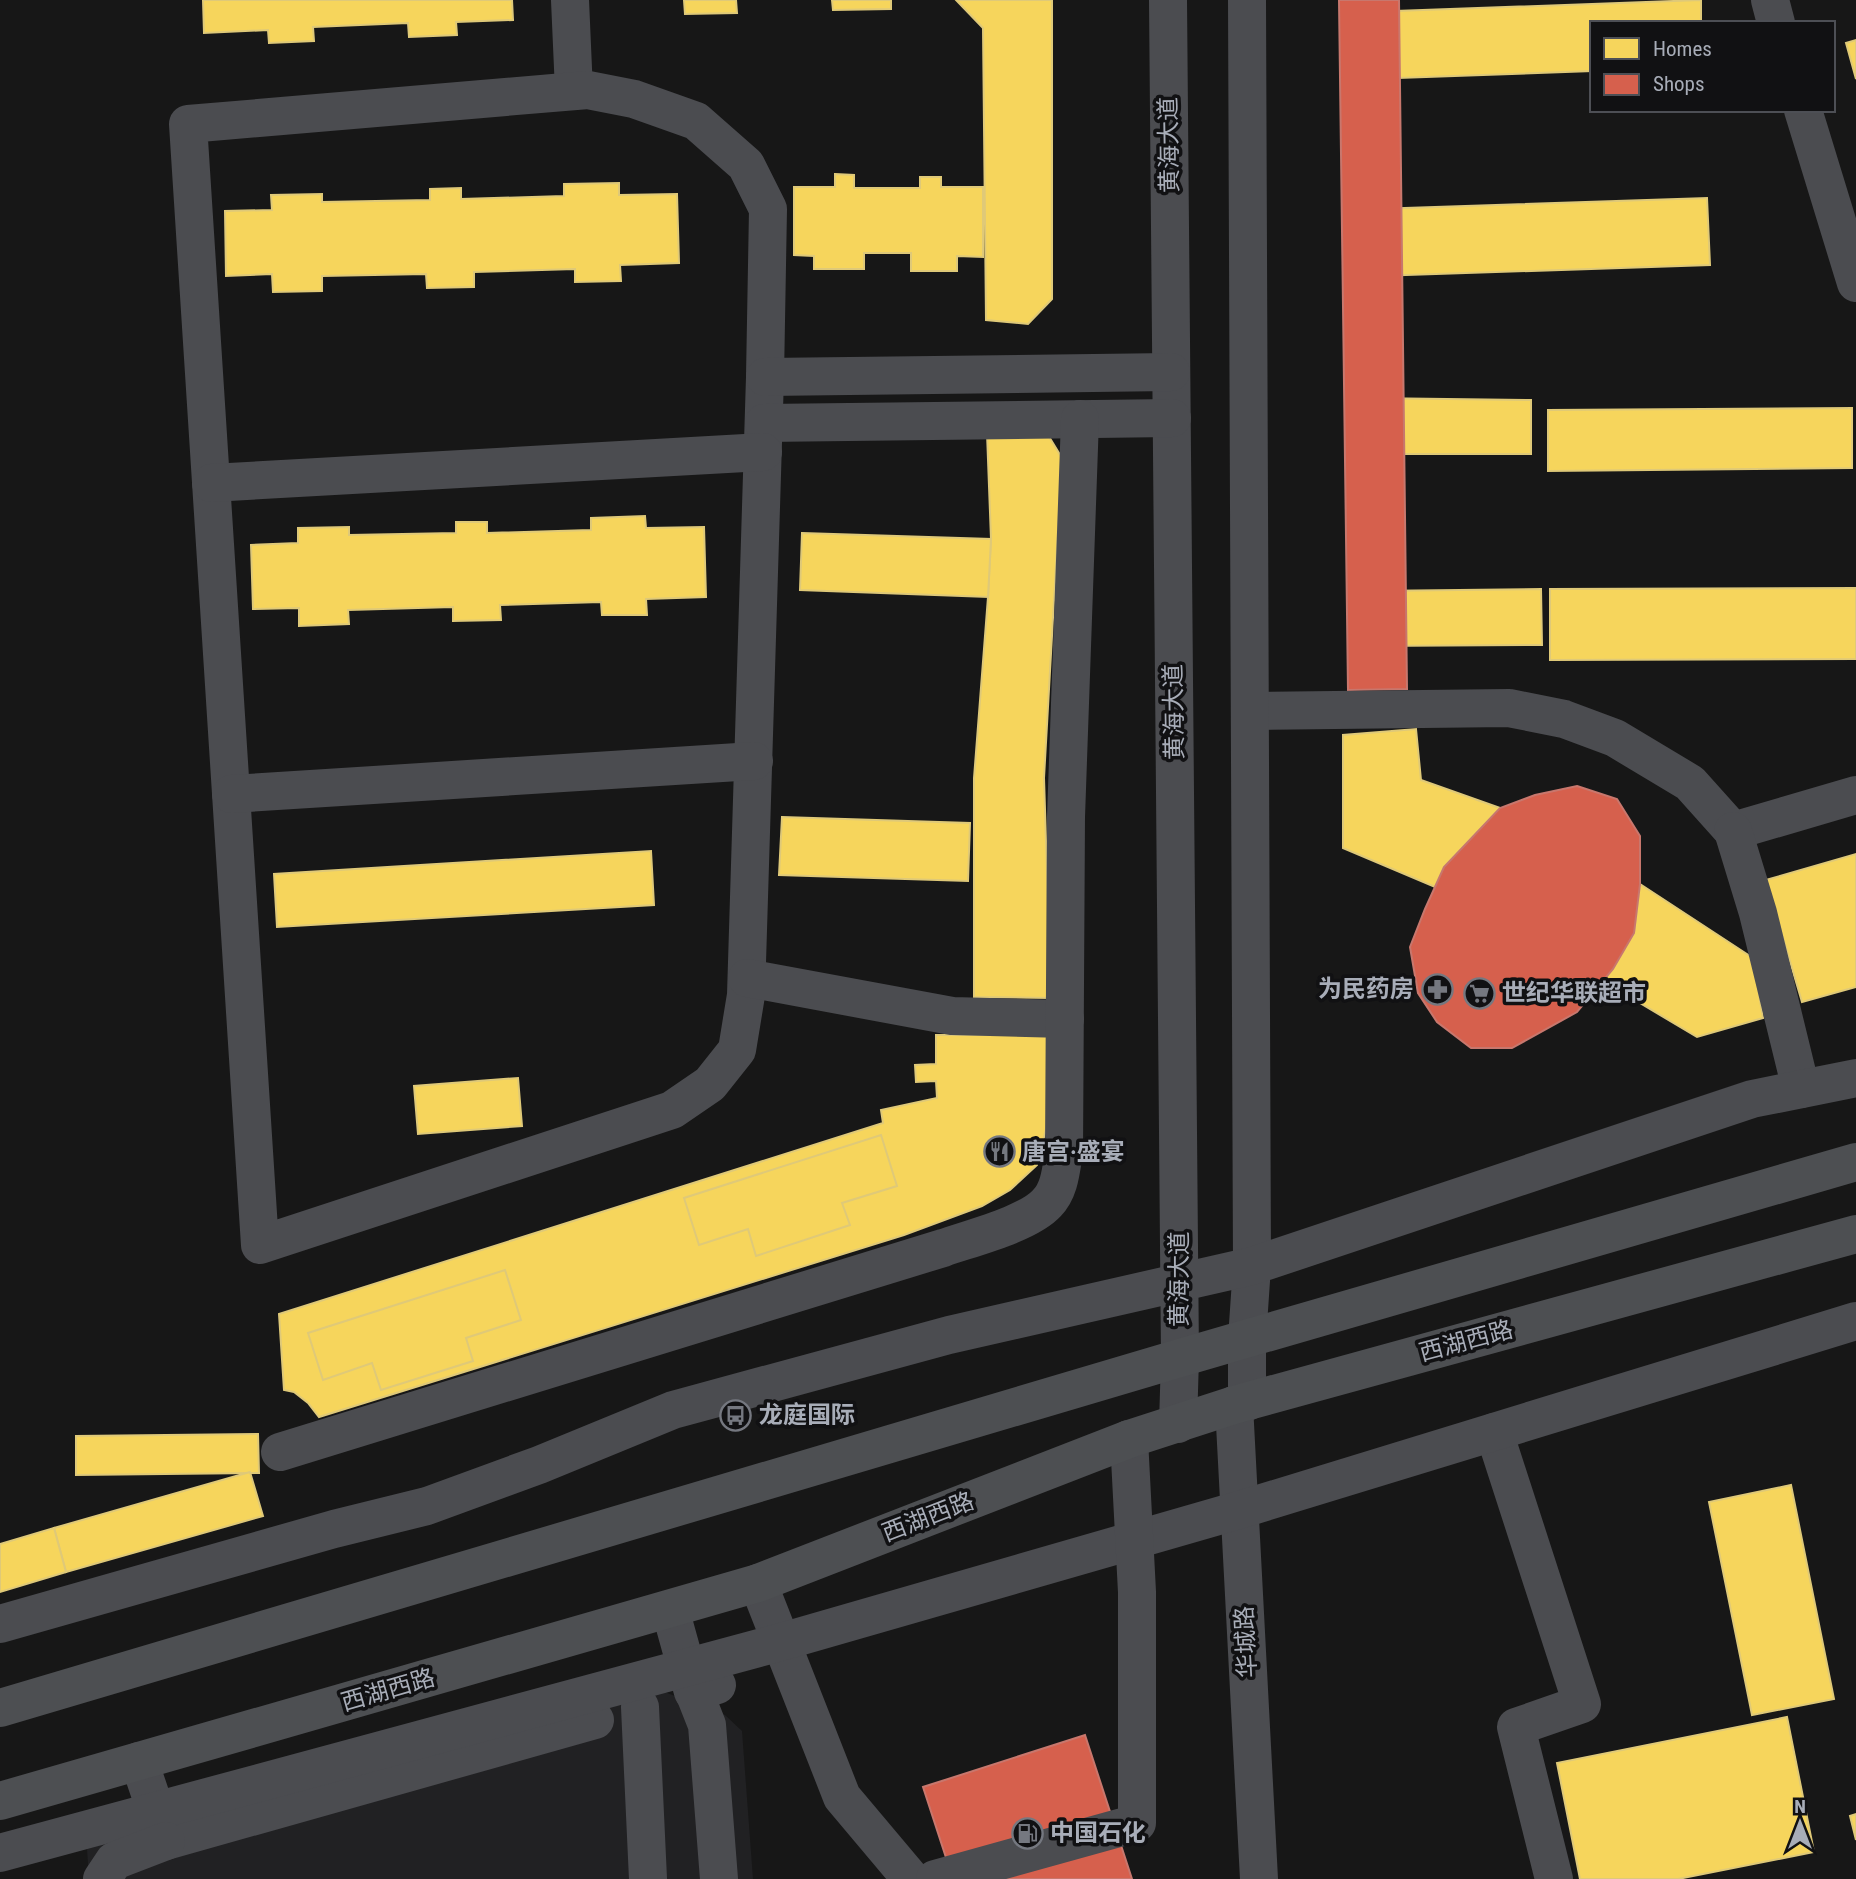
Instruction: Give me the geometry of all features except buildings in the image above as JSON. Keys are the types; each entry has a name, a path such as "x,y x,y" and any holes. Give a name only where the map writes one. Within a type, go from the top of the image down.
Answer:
{"main road":[{"path":"0,1709 1180,1358 1856,1162"},
{"name":"西湖西路","path":"0,1801 758,1583 1129,1439 1241,1404 1856,1234"}],"street":[{"path":"570,0 574,91"},
{"name":"黄海大道","path":"1168,0 1180,1358 1178,1424"},
{"path":"1241,1404 1252,1266 1247,0"},
{"path":"1770,0 1775,21"},
{"path":"588,90 634,99 696,121 746,164 768,209 765,377 747,978 737,1050 710,1084 672,1110 260,1245 188,124 588,90"},
{"path":"1804,112 1856,283"},
{"path":"765,377 1026,376 1171,372"},
{"path":"211,483 763,437 1080,419 1171,418"},
{"path":"280,1452 943,1248 1024,1219 1048,1203 1059,1183 1064,1153 1066,817 1080,419"},
{"path":"1250,711 1508,708 1564,719 1615,738 1690,783 1733,831 1758,913 1801,1089"},
{"path":"231,794 754,761"},
{"path":"1733,831 1856,795"},
{"path":"747,978 952,1016 1065,1019"},
{"path":"0,1624 334,1529 427,1506 538,1465 673,1410 949,1335 1252,1266 1752,1099 1856,1078"},
{"path":"102,1879 114,1861 160,1825 785,1653 1134,1541 1856,1321"},
{"name":"华城路","path":"1241,1404 1240,1510 1259,1879"},
{"path":"1494,1432 1582,1704 1516,1727 1554,1879"},
{"path":"935,1879 1137,1823 1137,1592 1129,1439"},
{"path":"758,1583 842,1797 911,1879"},
{"path":"670,1609 707,1725 719,1879"},
{"path":"0,1853 160,1825 640,1707 691,1680"},
{"path":"640,1707 648,1879"},
{"path":"139,1761 160,1825"}],"shaded area":[{"path":"654,1688 725,1715 742,1731 753,1879 89,1879 87,1849"}],"place":[{"name":"为民药房","path":"1437,989"},
{"name":"世纪华联超市","path":"1479,993"},
{"name":"唐宫·盛宴","path":"999,1152"},
{"name":"龙庭国际","path":"736,1415"},
{"name":"中国石化","path":"1027,1833"}]}
